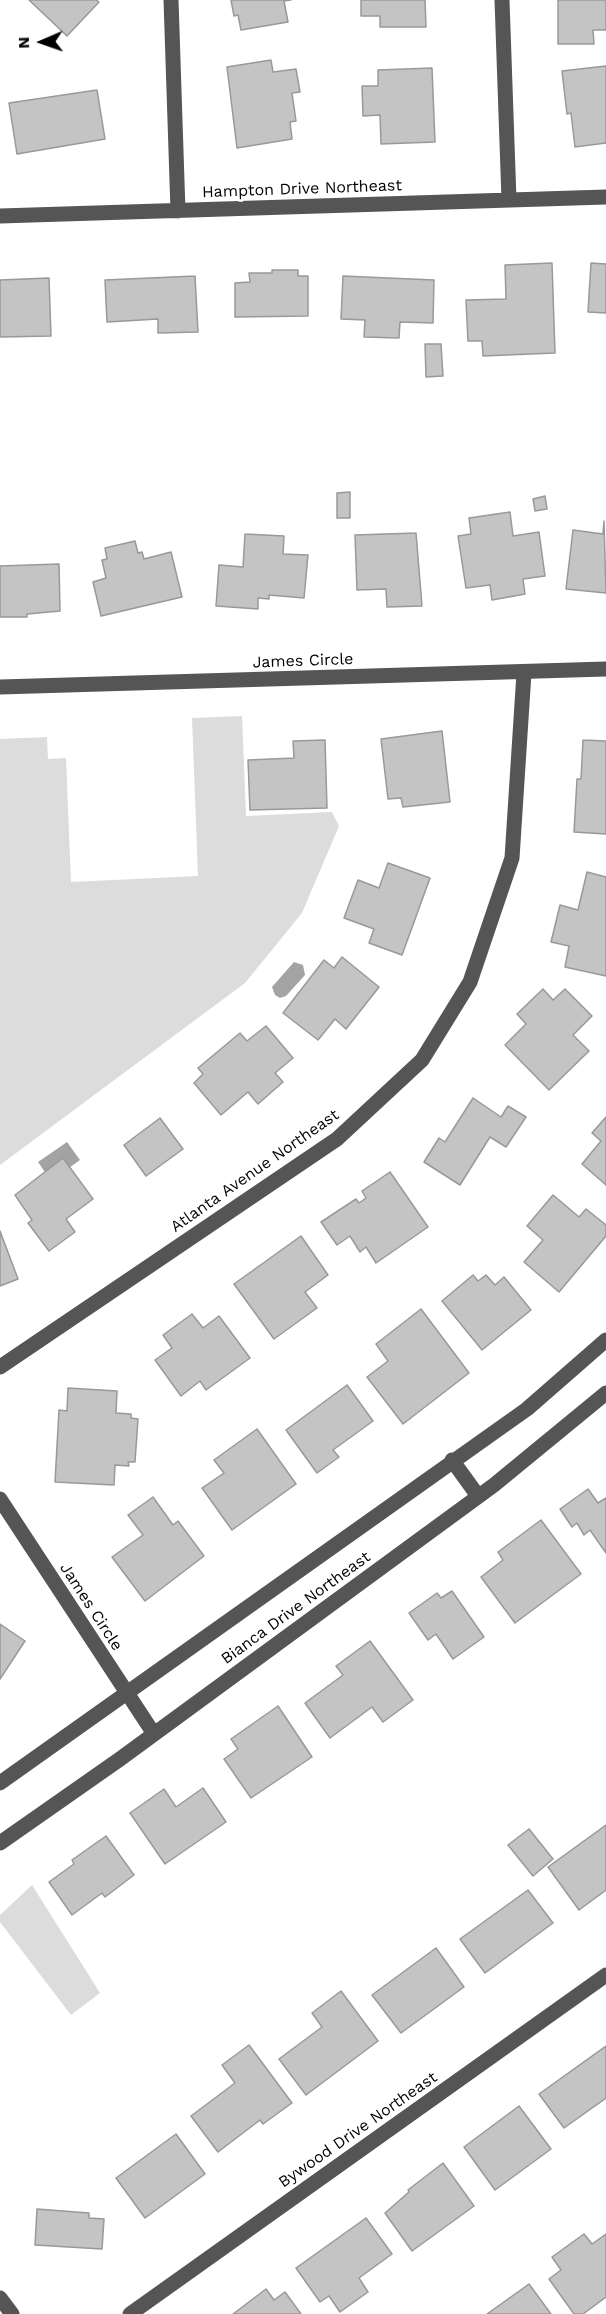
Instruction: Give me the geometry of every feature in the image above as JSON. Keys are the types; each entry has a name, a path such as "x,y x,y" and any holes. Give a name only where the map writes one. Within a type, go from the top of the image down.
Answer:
{"street":[{"path":"171,0 178,211"},
{"path":"502,0 509,200"},
{"name":"Hampton Drive Northeast","path":"0,216 606,197"},
{"name":"James Circle","path":"0,687 606,669"},
{"name":"Atlanta Avenue Northeast","path":"0,1367 337,1139 422,1060 470,982 512,858 524,673"},
{"name":"Bianca Drive Northeast","path":"0,1783 452,1460 527,1409 606,1340"},
{"name":"Bianca Drive Northeast","path":"0,1843 154,1734 478,1496 606,1393"},
{"path":"452,1460 478,1496"},
{"name":"James Circle","path":"0,1499 154,1734"},
{"name":"Bywood Drive Northeast","path":"130,2314 606,1974"},
{"path":"0,2298 12,2314"}],"shaded area":[{"path":"242,716 246,816 332,812 339,826 302,913 245,983 0,1165 0,739 47,737 48,759 66,758 71,882 198,876 192,718"},
{"path":"294,962 303,965 305,975 286,996 280,998 275,995 272,987"},
{"path":"67,1142 80,1160 51,1181 38,1162"},
{"path":"32,1885 100,1993 71,2015 0,1922 0,1915"}],"building":[{"path":"29,0 96,0 99,2 67,36"},
{"path":"231,0 291,0 284,1 288,22 241,30 238,15 234,16"},
{"path":"361,0 425,0 426,27 380,27 380,16 361,16"},
{"path":"558,0 606,0 606,30 593,30 594,44 558,44"},
{"path":"271,60 273,72 296,69 300,92 292,93 296,121 290,122 292,139 237,148 227,67"},
{"path":"606,66 606,143 575,147 571,113 567,114 562,71"},
{"path":"432,68 435,142 381,144 380,115 363,116 362,86 378,86 378,70"},
{"path":"97,90 105,139 17,154 9,103"},
{"path":"552,263 555,353 483,356 482,341 468,341 466,300 506,299 505,265"},
{"path":"591,263 606,264 606,313 588,312"},
{"path":"272,270 298,270 298,276 308,276 308,316 235,317 235,283 250,282 249,273 272,273"},
{"path":"195,276 198,332 158,333 158,319 107,322 105,280"},
{"path":"343,276 434,280 433,323 400,322 399,338 364,337 365,320 341,319"},
{"path":"49,278 51,336 0,337 0,280"},
{"path":"425,344 441,344 443,376 426,377"},
{"path":"350,492 350,518 337,518 337,493"},
{"path":"545,496 547,509 535,511 533,499"},
{"path":"510,512 513,536 539,532 545,576 523,579 525,594 492,600 490,585 466,588 458,536 471,534 469,518"},
{"path":"604,521 606,593 566,589 573,530 603,534"},
{"path":"416,533 422,606 387,607 386,589 357,590 355,535"},
{"path":"245,534 284,536 283,554 308,555 304,598 269,595 269,599 258,598 258,609 216,606 219,565 243,567"},
{"path":"135,541 138,553 142,552 144,559 171,552 182,597 101,616 93,582 106,578 102,560 107,559 105,548"},
{"path":"59,564 60,611 27,614 27,617 0,617 0,566"},
{"path":"442,731 450,802 403,807 401,798 388,799 381,739"},
{"path":"325,740 327,808 250,810 248,760 294,758 293,741"},
{"path":"583,740 606,741 606,834 574,832 577,779 581,779"},
{"path":"388,863 430,878 402,955 369,943 374,929 344,918 358,880 379,888"},
{"path":"587,872 606,877 606,976 565,967 569,946 551,942 560,905 578,910"},
{"path":"342,957 379,987 346,1029 335,1019 318,1040 283,1013 324,960 334,968"},
{"path":"543,989 553,1000 565,989 592,1016 573,1035 589,1051 549,1090 505,1045 526,1024 517,1014"},
{"path":"266,1026 293,1058 275,1073 283,1082 258,1104 248,1092 221,1115 194,1083 203,1074 198,1068 240,1033 247,1041"},
{"path":"473,1098 501,1117 508,1106 526,1117 506,1147 490,1137 460,1185 424,1162 439,1138 445,1142"},
{"path":"606,1117 606,1185 582,1164 601,1141 592,1133"},
{"path":"160,1118 183,1149 146,1176 124,1145"},
{"path":"63,1158 93,1199 66,1219 75,1232 49,1251 28,1223 32,1220 15,1195"},
{"path":"390,1172 428,1227 376,1263 366,1247 360,1252 350,1236 337,1245 321,1222 356,1199 359,1203 366,1198 362,1191"},
{"path":"553,1195 579,1217 586,1209 606,1225 606,1236 559,1292 524,1262 543,1240 527,1226"},
{"path":"0,1231 18,1279 0,1286"},
{"path":"301,1236 328,1275 305,1292 317,1308 274,1339 234,1284"},
{"path":"473,1275 478,1281 486,1275 495,1285 504,1277 531,1310 482,1350 442,1301"},
{"path":"421,1309 469,1373 403,1424 367,1377 388,1361 376,1344"},
{"path":"192,1314 203,1328 219,1316 250,1358 206,1390 200,1381 181,1396 155,1360 172,1348 163,1335"},
{"path":"347,1385 373,1421 333,1450 339,1457 317,1473 286,1430"},
{"path":"68,1388 117,1391 116,1413 131,1414 131,1418 138,1419 135,1462 128,1462 129,1466 115,1465 114,1485 55,1482 59,1410 67,1411"},
{"path":"257,1429 296,1484 232,1530 202,1488 224,1473 214,1460"},
{"path":"588,1489 598,1503 606,1498 606,1553 590,1530 584,1535 577,1523 572,1527 560,1509"},
{"path":"153,1497 173,1525 178,1521 204,1556 145,1601 112,1557 143,1535 128,1515"},
{"path":"541,1520 581,1574 515,1623 481,1577 503,1560 498,1552"},
{"path":"452,1591 484,1637 453,1659 436,1634 428,1640 409,1613 437,1593 441,1598"},
{"path":"0,1624 25,1641 0,1679"},
{"path":"370,1641 413,1700 383,1722 372,1707 330,1738 305,1703 343,1675 336,1666"},
{"path":"278,1706 312,1757 251,1798 224,1759 238,1749 231,1739"},
{"path":"203,1788 226,1822 165,1864 130,1813 164,1789 176,1807"},
{"path":"606,1825 606,1890 579,1910 548,1867"},
{"path":"529,1829 553,1859 533,1876 508,1845"},
{"path":"106,1836 134,1875 105,1897 102,1893 72,1915 49,1882 74,1864 72,1860"},
{"path":"528,1890 553,1923 485,1973 460,1939"},
{"path":"436,1948 464,1987 401,2033 372,1995"},
{"path":"341,1991 378,2041 306,2095 279,2059 322,2027 312,2013"},
{"path":"249,2045 292,2103 263,2124 260,2120 218,2152 191,2116 235,2083 222,2065"},
{"path":"606,2046 606,2098 564,2128 539,2094"},
{"path":"519,2106 551,2149 495,2190 464,2147"},
{"path":"176,2134 205,2174 145,2218 116,2178"},
{"path":"443,2163 474,2206 412,2251 385,2213 409,2192 408,2190"},
{"path":"37,2209 89,2213 89,2218 104,2219 102,2249 35,2245"},
{"path":"366,2218 392,2254 359,2278 368,2292 340,2312 329,2296 320,2302 296,2268"},
{"path":"584,2234 592,2244 606,2234 606,2297 583,2314 574,2314 549,2279 561,2270 552,2257"},
{"path":"529,2284 551,2314 487,2314"},
{"path":"266,2289 274,2300 285,2292 301,2314 233,2314"}]}
